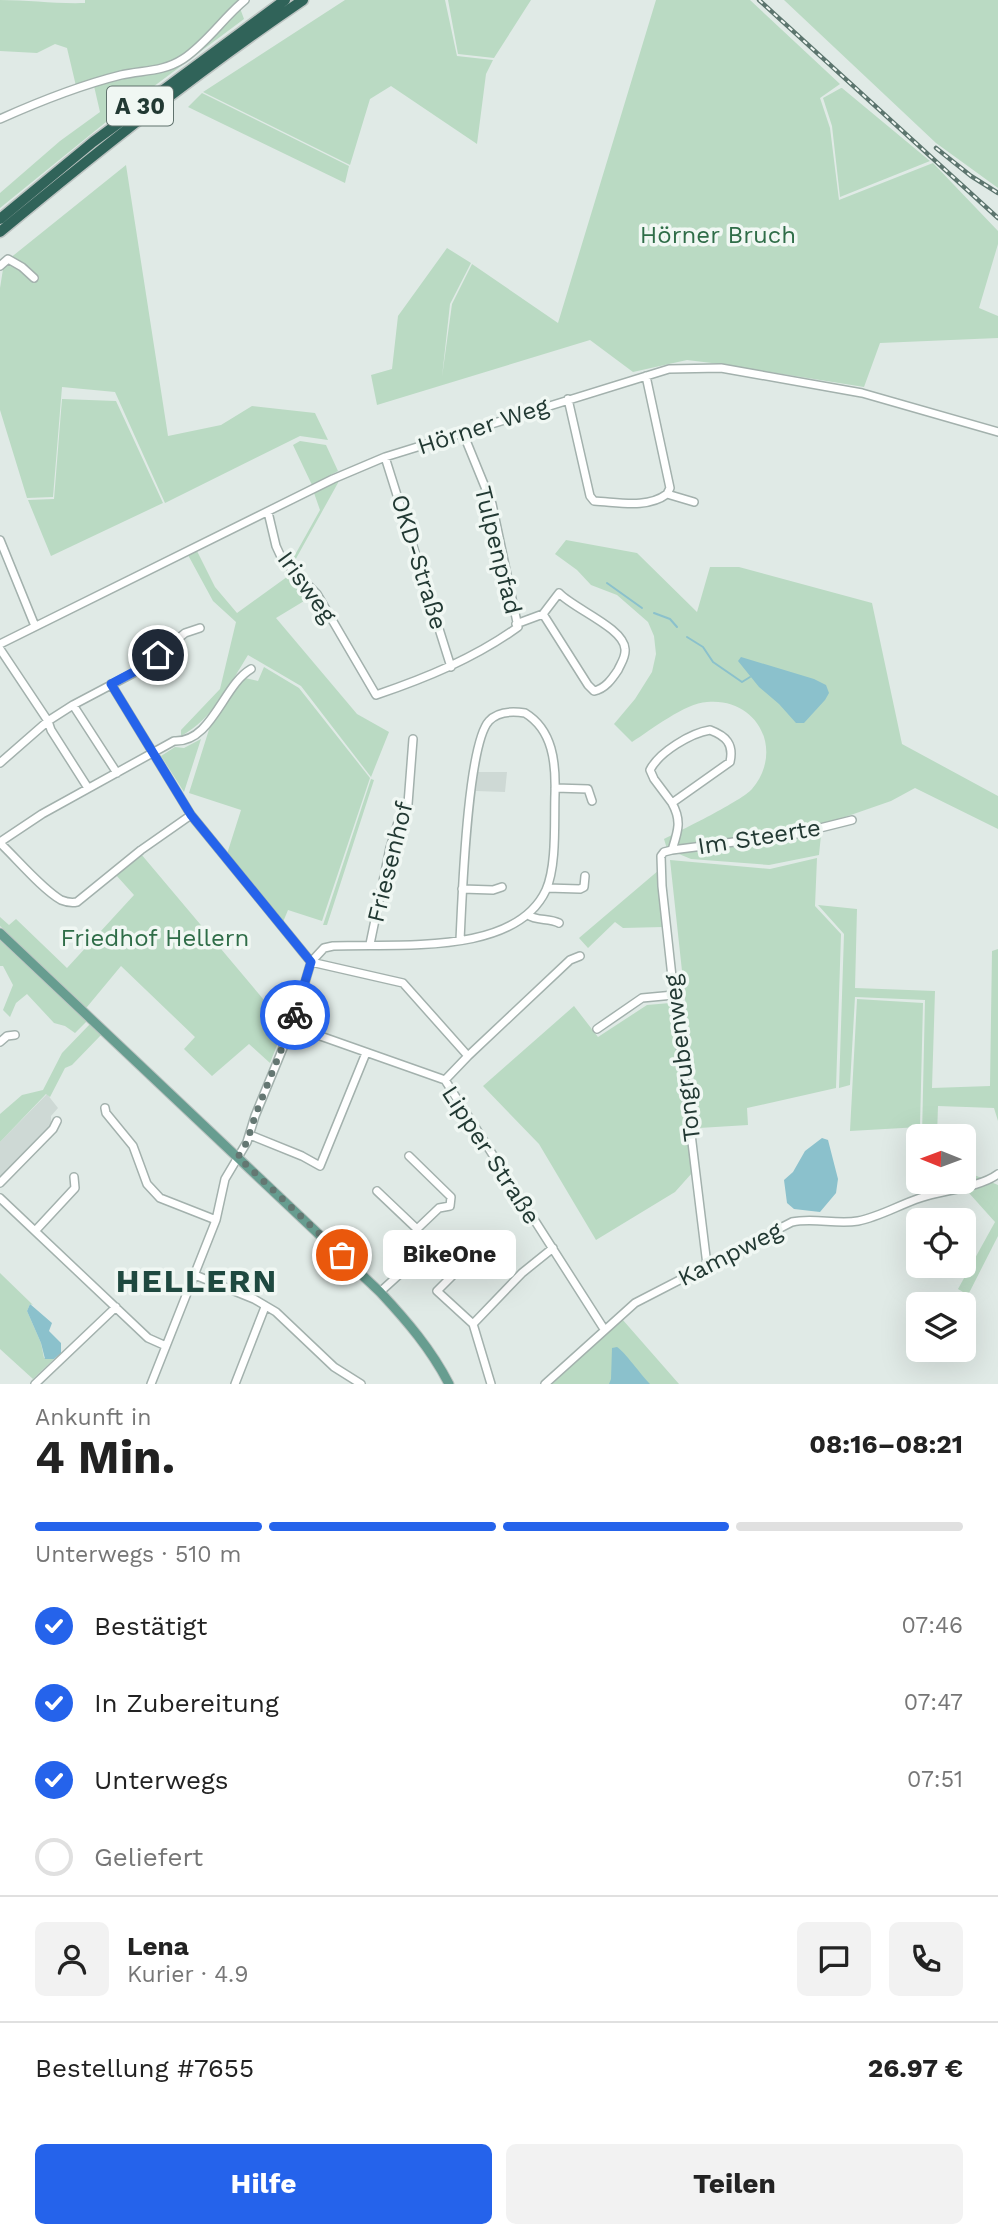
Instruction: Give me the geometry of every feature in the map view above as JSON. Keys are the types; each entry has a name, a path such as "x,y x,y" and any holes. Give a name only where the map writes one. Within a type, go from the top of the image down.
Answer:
{"highway":[{"name":"A 30","path":"0,219 93,142 285,0"},
{"name":"A 30","path":"0,232 181,87 303,0"}],"main road":[{"path":"0,933 380,1292 428,1348 449,1384"}],"street":[{"path":"0,118 95,83 123,75 158,71 171,65 194,51 245,0"},
{"path":"0,266 8,259 34,278"},
{"name":"Hörner Weg","path":"0,644 333,479 385,457 669,369 721,368 862,393 998,432"},
{"path":"568,399 590,496 594,501 640,503 661,499 670,488 646,376"},
{"name":"Tulpenpfad","path":"463,433 492,504 517,626"},
{"name":"OKD-Straße","path":"385,457 451,667"},
{"path":"667,494 694,502"},
{"name":"Irisweg","path":"268,512 282,559 317,594 376,695 451,667"},
{"path":"0,540 35,626"},
{"path":"451,667 517,626 543,614 559,593 567,603 604,624 621,639 625,647 624,658 602,689 594,691 588,685 543,614"},
{"path":"1,759 73,705 143,667 186,633 200,628"},
{"path":"0,649 88,789"},
{"path":"191,815 73,903 62,901 47,889 0,842 42,814 174,741 181,742 196,734 220,707 240,676 251,669"},
{"path":"111,684 191,815 311,962 403,983 468,1056"},
{"path":"73,705 117,773"},
{"path":"151,1384 216,1220 225,1179 250,1135 255,1116 292,1026 311,962 324,948 370,944 440,944 460,940 501,930 528,915 547,888 552,866 555,788 552,751 548,738 537,722 524,713 505,712 490,719 478,750 462,889 460,940"},
{"path":"710,730 727,739 732,749 730,762 672,803 650,769 655,759 699,732 710,730"},
{"name":"Friesenhof","path":"370,944 390,848 400,816 408,804 413,739"},
{"path":"555,788 588,789 592,801"},
{"name":"Tongrubenweg","path":"672,803 678,814 679,827 668,851 660,860 707,1265"},
{"name":"Im Steerte","path":"668,851 796,834 852,820"},
{"path":"547,888 580,889 584,887 584,876"},
{"path":"462,889 493,890 502,887"},
{"path":"528,915 532,918 549,918 559,923"},
{"path":"445,1080 570,960 580,956"},
{"path":"597,1029 642,998 674,995"},
{"name":"Lipper Straße","path":"292,1026 445,1080 604,1329"},
{"path":"0,1042 7,1036 15,1035"},
{"path":"250,1135 320,1166 366,1053"},
{"path":"105,1108 106,1113 133,1146 152,1192 160,1198 216,1220"},
{"path":"0,1183 53,1129 57,1121"},
{"path":"380,1292 414,1261 417,1229 439,1208 450,1206 451,1196 410,1156"},
{"name":"Kampweg","path":"545,1384 635,1303 792,1222 862,1220 939,1192 986,1182 998,1174"},
{"path":"36,1230 75,1188 74,1177"},
{"path":"377,1191 417,1229"},
{"path":"0,1198 148,1338 166,1346"},
{"path":"473,1324 522,1273 553,1248"},
{"path":"474,1259 466,1262 437,1290 473,1324 491,1384"},
{"path":"195,1275 254,1299 276,1312 334,1367 361,1384"},
{"path":"35,1384 116,1307"},
{"path":"235,1384 265,1307"}],"shaded area":[{"path":"478,772 507,772 505,792 476,791"},
{"path":"47,1094 58,1108 51,1116 51,1126 0,1176 0,1142"}],"green space":[{"path":"0,0 85,3 85,0 237,0 244,19 106,122 0,208 0,193 60,141 100,112 94,86 101,78 76,86 67,48 55,44 37,53 0,51"},
{"path":"345,0 445,0 457,56 493,60 486,74 477,144 391,86 370,99 350,165 203,92"},
{"path":"448,0 531,0 494,58 458,54"},
{"name":"Hörner Bruch","path":"656,0 750,0 840,84 820,98 830,128 839,200 933,163 998,231 998,244 979,308 998,316 998,338 880,343 864,387 687,360 633,372 590,340 377,405 371,375 392,369 398,316 447,248 471,263 450,304 442,377 452,304 472,264 558,323"},
{"path":"784,0 998,0 998,188 936,143"},
{"path":"842,88 930,161 840,197 832,126 823,98"},
{"path":"202,93 349,166 345,183 188,107"},
{"path":"126,165 168,436 221,425 252,406 315,413 328,440 300,436 165,503 115,392 62,387 53,497 27,498 0,410 0,288 4,263"},
{"path":"62,399 116,401 163,503 51,556 28,500 54,499"},
{"path":"300,441 326,445 338,471 312,485 293,445"},
{"path":"339,481 293,564 291,562 320,510 314,493"},
{"path":"566,540 637,553 697,612 710,567 739,567 872,603 902,744 998,796 998,829 915,788 891,801 822,825 819,855 769,865 691,859 667,849 664,839 724,808 752,789 762,774 766,758 761,729 752,717 740,708 725,703 707,702 689,707 668,718 632,742 614,724 635,699 652,672 656,654 654,636 648,622 617,595 591,585 577,570 555,554"},
{"path":"197,551 215,587 237,613 291,574 314,595 276,618 357,714 389,732 371,777 301,686 248,655 211,711 181,736 181,730 220,689 236,622 213,601 188,555"},
{"path":"264,667 299,688 370,778 322,921 288,910 283,922 227,854 241,810 189,793 212,720 241,677 258,681"},
{"path":"201,739 184,792 161,756 175,747 184,748"},
{"path":"371,779 374,780 327,925 323,925"},
{"name":"Friedhof Hellern","path":"141,854 285,1025 270,1063 249,1044 212,1076 184,1049 195,1037 121,966 87,1007 83,1007 0,926 0,917 9,925 16,919 67,968 134,895 116,875"},
{"path":"817,858 815,906 841,934 836,1088 747,1108 748,1125 699,1128 670,860 770,869"},
{"path":"659,870 663,927 623,928 615,922 588,948 579,938"},
{"path":"818,905 857,909 855,988 935,991 932,1088 990,1086 992,951 998,949 998,1121 994,1108 938,1106 937,1124 922,1124 925,1000 855,997 850,1085 839,1088 844,934"},
{"path":"0,940 87,1021 75,1033 54,1023 27,994 16,1003 10,1017 3,1010 13,985 3,966 0,966"},
{"path":"857,999 923,1003 920,1124 906,1124 906,1128 850,1131"},
{"path":"670,1003 692,1173 675,1192 596,1240 539,1144 483,1086 574,1006 598,1037 647,1005"},
{"path":"90,1024 102,1034 72,1065 65,1068 50,1097 46,1094 0,1142 0,1114 22,1095 43,1090 62,1053"},
{"path":"976,1176 998,1185 998,1236 970,1292 963,1292 958,1289 964,1278 976,1278 976,1256 995,1222 970,1194 976,1194"},
{"path":"0,1273 33,1305 30,1304 27,1311 41,1343 44,1358 54,1359 33,1379 0,1349"},
{"path":"622,1319 679,1384 552,1384"}],"water":[{"path":"741,657 814,679 826,685 829,693 804,723 796,723 759,687 738,661"},
{"path":"822,1138 828,1140 838,1179 836,1193 820,1212 794,1209 787,1203 784,1180 793,1172 805,1151"},
{"path":"30,1304 52,1323 49,1331 61,1343 61,1353 54,1359 45,1359 27,1311"},
{"path":"617,1347 650,1384 609,1384 612,1348"}],"waterway":[{"path":"607,583 642,608"},
{"path":"654,613 670,619 677,627"},
{"path":"687,637 703,647 713,662 742,682 750,677"}],"railway":[{"path":"759,0 998,218"},
{"path":"936,148 971,176 998,193"}],"way so far":[{"path":"295,1015 245,1147 238,1157 342,1255"}],"place":[{"name":"BikeOne","path":"342,1255"}],"district":[{"name":"HELLERN","path":"197,1281"}],"route":[{"path":"158,655 143,667 111,684 191,815 311,962 295,1015"}]}
